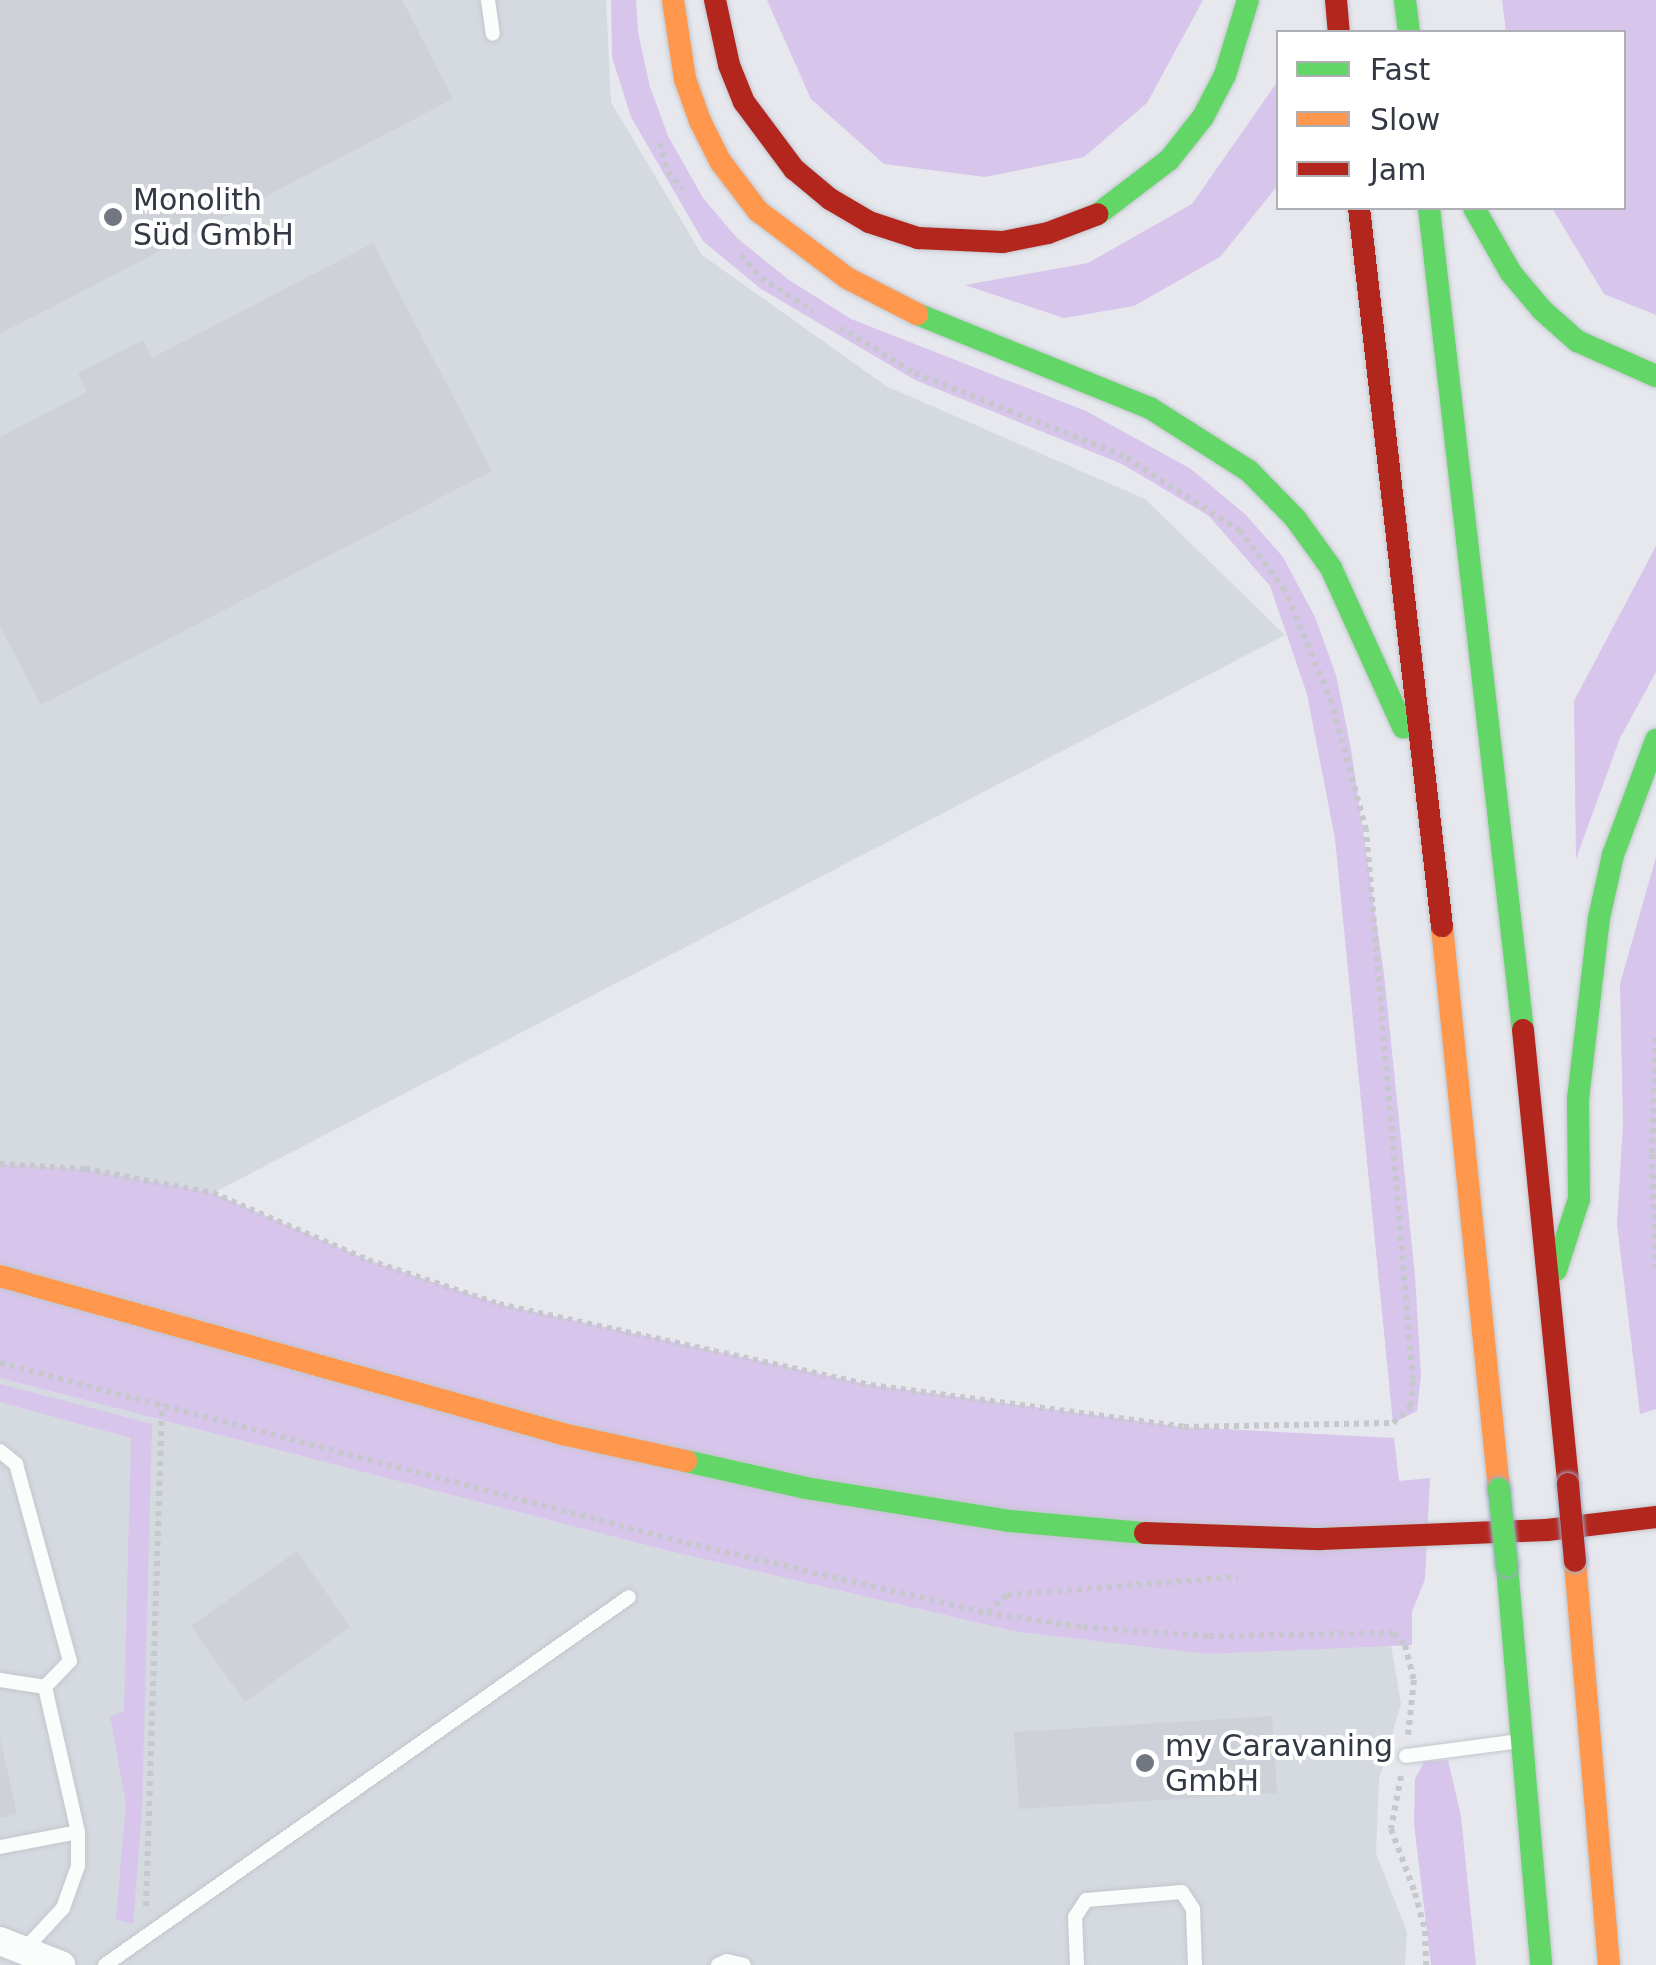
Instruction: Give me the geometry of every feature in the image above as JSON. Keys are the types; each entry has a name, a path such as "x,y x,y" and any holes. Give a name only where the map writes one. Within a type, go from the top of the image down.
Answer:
{"main road":[{"path":"674,0 685,79 720,161 758,211 798,246 902,308 1150,408 1250,472 1295,518 1331,568 1355,611 1426,779"},
{"path":"715,0 728,66 744,102 764,134 806,179 830,199 885,228 918,238 1003,242 1048,233 1098,214 1168,160 1202,117 1225,76 1248,0"},
{"path":"1336,0 1339,30"},
{"path":"1406,0 1409,30"},
{"path":"1359,210 1426,779 1500,1489 1541,1965"},
{"path":"1429,210 1549,1291 1609,1965"},
{"path":"1475,210 1511,272 1542,310 1577,341 1616,362 1656,376"},
{"path":"1549,1291 1579,1198 1578,1100 1599,918 1613,854 1656,740"},
{"path":"0,1276 562,1434 806,1488 1010,1520 1117,1532 1321,1539 1530,1531 1656,1517"}],"street":[{"path":"12,1945 61,1965"}],"lane":[{"path":"488,0 493,34"},
{"path":"0,1451 16,1464 70,1661 45,1687"},
{"path":"105,1965 630,1597"},
{"path":"0,1680 45,1687"},
{"path":"12,1945 62,1908 78,1866 78,1832 45,1687"},
{"path":"1406,1756 1524,1741"},
{"path":"0,1847 78,1832"},
{"path":"1078,1965 1075,1916 1086,1900 1182,1892 1193,1909 1195,1965"},
{"path":"718,1965 728,1961 744,1965"}],"path":[{"path":"658,138 668,172 688,194"},
{"path":"729,241 761,278 817,313"},
{"path":"0,1164 85,1170 213,1193 368,1260 499,1304 871,1385 1184,1427 1393,1423 1411,1406 1412,1360 1366,830 1332,704 1284,590 1240,532 1140,465 912,372 831,322"},
{"path":"1656,1038 1652,1154 1656,1268"},
{"path":"0,1363 686,1543 988,1613 1084,1627 1209,1636 1393,1633 1405,1645 1414,1680 1406,1756 1392,1829 1416,1892 1425,1931 1426,1965"},
{"path":"145,1938 162,1404"}],"shaded area":[{"path":"0,0 606,0 611,102 702,255 886,386 1145,499 1285,635 213,1193 85,1169 0,1165"},
{"path":"611,0 636,0 638,32 650,87 668,136 703,198 737,238 789,280 851,319 1086,411 1191,469 1246,515 1283,557 1315,617 1336,675 1351,749 1384,974 1415,1276 1421,1375 1417,1411 1393,1423 1335,839 1307,694 1270,586 1209,516 1122,464 915,380 761,289 703,241 631,117 612,57"},
{"path":"767,0 1203,0 1147,103 1084,157 985,177 884,164 811,99"},
{"path":"1502,0 1656,0 1656,315 1604,294 1553,210 1626,210 1626,30 1506,30"},
{"path":"1276,84 1276,187 1220,257 1134,306 1064,318 965,285 1088,263 1192,204"},
{"path":"1656,546 1656,672 1620,738 1576,859 1574,701"},
{"path":"1656,857 1656,1409 1640,1414 1617,1224 1623,1124 1620,984"},
{"path":"0,1164 85,1169 213,1193 368,1260 499,1304 871,1385 1184,1427 1394,1438 1399,1481 1430,1478 1425,1579 1412,1612 1412,1645 1207,1654 1018,1632 669,1551 0,1378"},
{"path":"0,1378 669,1551 1018,1632 1207,1654 1391,1645 1401,1704 1379,1779 1376,1853 1407,1932 1405,1965 0,1965"},
{"path":"0,1384 152,1424 142,1810 133,1924 116,1919 126,1803 110,1716 124,1712 131,1438 0,1402"},
{"path":"1448,1760 1461,1816 1476,1965 1431,1965 1414,1824 1415,1779 1424,1762"}],"building":[{"name":"Monolith Süd GmbH","path":"0,0 402,0 453,99 0,334"},
{"path":"373,243 492,471 41,705 0,626 0,437 87,392 78,373 143,340 152,358"},
{"path":"297,1551 350,1627 245,1702 191,1626"},
{"name":"my Caravaning GmbH","path":"1272,1716 1277,1793 1019,1809 1014,1732"},
{"path":"0,1737 17,1814 0,1818"}],"traffic: fast":[{"path":"1098,214 1169,160 1203,117 1225,75 1248,0"},
{"path":"1405,0 1409,30"},
{"path":"1429,210 1523,1030"},
{"path":"1475,210 1511,273 1542,310 1577,341 1656,376"},
{"path":"917,314 1150,408 1249,471 1295,518 1331,568 1403,727"},
{"path":"1556,1270 1579,1199 1578,1099 1599,918 1613,855 1656,740"},
{"path":"686,1461 806,1488 1010,1521 1145,1533"},
{"path":"1499,1489 1507,1566"},
{"path":"1507,1566 1541,1965"}],"traffic: slow":[{"path":"673,0 685,79 700,121 720,161 758,211 847,278 917,314"},
{"path":"1442,926 1499,1489"},
{"path":"0,1276 563,1434 686,1461"},
{"path":"1575,1561 1609,1965"}],"traffic: jam":[{"path":"715,0 729,65 744,102 794,169 830,199 869,222 918,238 1003,242 1048,233 1098,214"},
{"path":"1336,0 1339,30"},
{"path":"1359,210 1442,926"},
{"path":"1523,1030 1568,1484"},
{"path":"1568,1484 1575,1561"},
{"path":"1145,1533 1321,1539 1547,1530 1656,1517"}],"place":[{"name":"Monolith Süd GmbH","path":"113,217"},
{"name":"my Caravaning GmbH","path":"1145,1763"}]}
